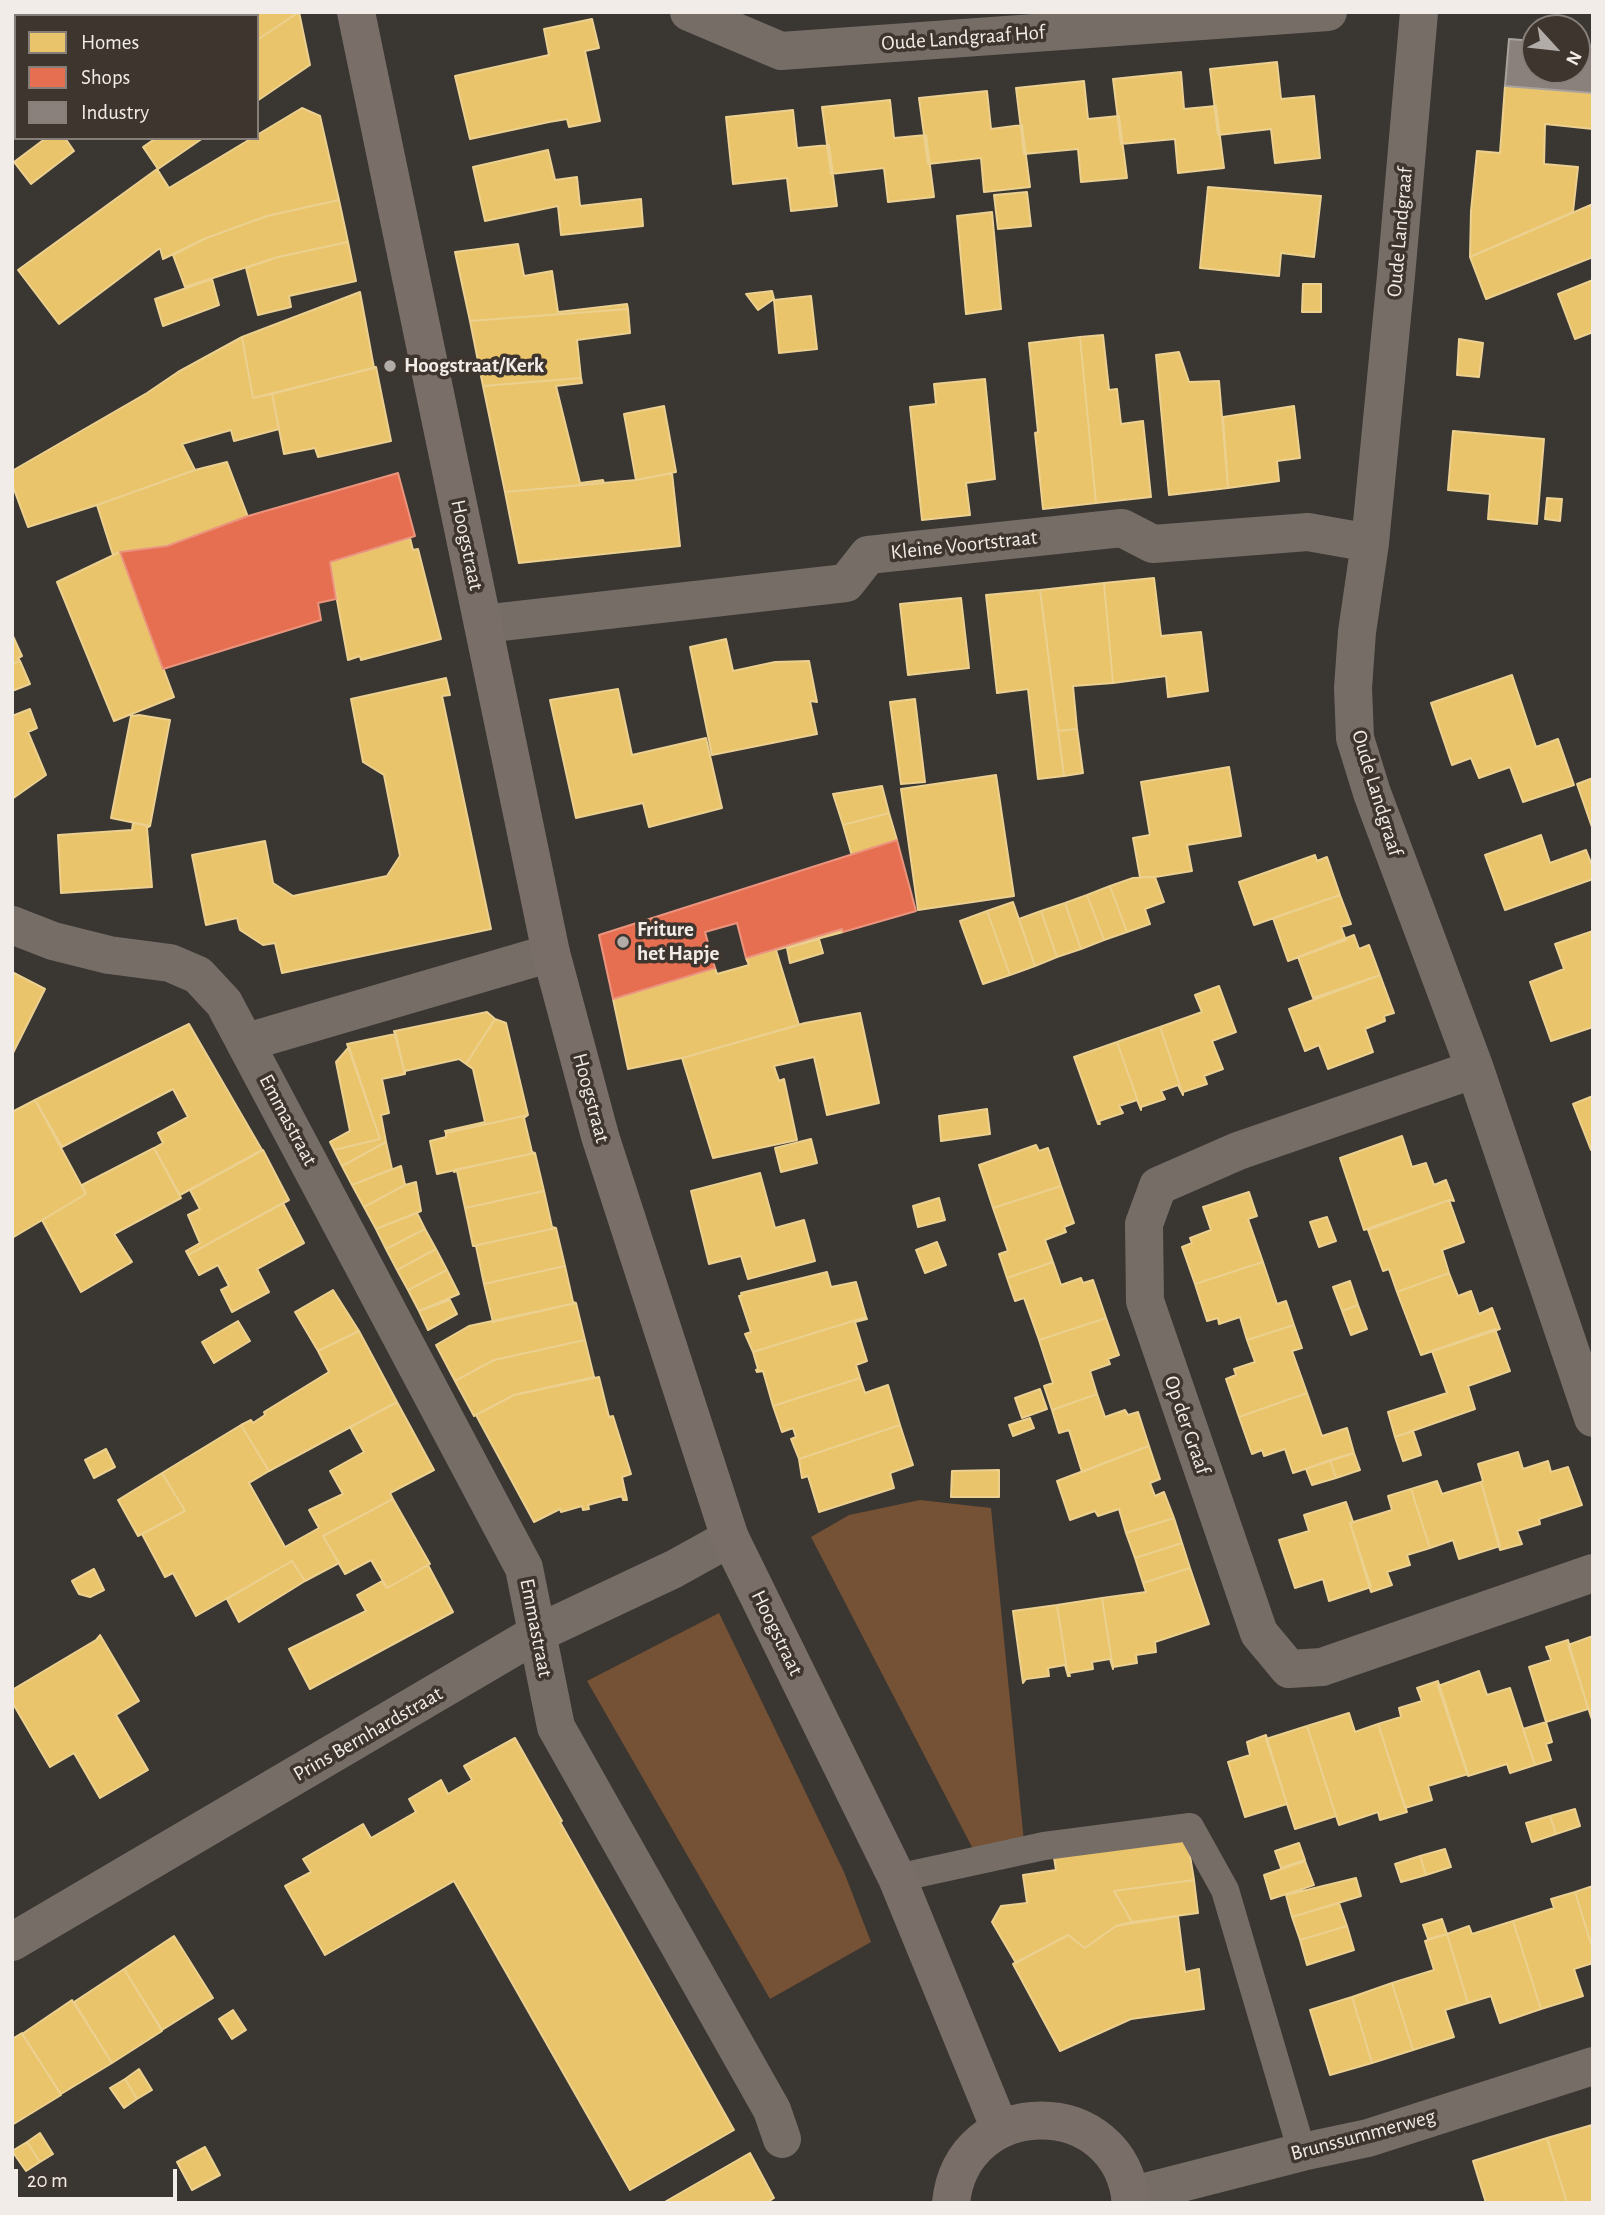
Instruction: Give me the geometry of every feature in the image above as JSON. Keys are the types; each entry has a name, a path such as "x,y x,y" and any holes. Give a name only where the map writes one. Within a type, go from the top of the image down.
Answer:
{"main road":[{"name":"Hoogstraat","path":"356,12 551,953 600,1136 730,1538 897,1878 1000,2129"},
{"path":"951,2203 952,2189 959,2170 969,2154 984,2139 1000,2129 1023,2121 1047,2119 1071,2124 1093,2136 1111,2152 1124,2172 1130,2199"}],"street":[{"name":"Oude Landgraaf Hof","path":"689,12 781,51 1328,12"},
{"name":"Oude Landgraaf","path":"1419,12 1370,543 1357,632 1353,688 1355,738 1372,793 1475,1069 1593,1419"},
{"name":"Kleine Voortstraat","path":"483,624 846,583 868,555 1122,528 1153,544 1308,532 1370,543"},
{"name":"Emmastraat","path":"12,925 53,942 109,955 170,963 198,975 225,1003 524,1568 556,1727 772,2110 782,2139"},
{"path":"247,1042 551,953"},
{"name":"Op der Graaf","path":"1475,1069 1238,1151 1158,1186 1144,1224 1145,1301 1259,1633 1289,1669 1322,1667 1593,1573"},
{"name":"Prins Bernhardstraat","path":"12,1942 536,1634 674,1569 730,1538"},
{"name":"Brunssummerweg","path":"1130,2199 1302,2152 1368,2138 1593,2066"}],"lane":[{"path":"897,1878 1044,1846 1190,1827 1225,1891 1302,2152"}],"shaded area":[{"path":"920,1500 991,1508 1024,1842 973,1849 811,1537 849,1515"},
{"path":"719,1613 844,1872 871,1942 770,1999 587,1681"}],"building: Homes":[{"path":"100,12 162,13 161,14"},
{"path":"163,12 211,12 208,14 160,14"},
{"path":"299,12 259,39 259,14 230,14"},
{"path":"299,12 310,65 259,100 259,39"},
{"path":"592,19 599,48 585,51 600,121 569,127 567,119 470,139 455,76 549,55 544,29"},
{"path":"1277,62 1281,99 1314,96 1320,158 1275,163 1271,129 1218,135 1210,69"},
{"path":"1181,72 1184,109 1216,106 1224,168 1178,173 1175,139 1121,144 1113,79"},
{"path":"1084,81 1088,119 1119,116 1127,178 1081,182 1078,149 1024,154 1016,88"},
{"path":"1505,86 1593,93 1593,129 1545,124 1544,164 1578,167 1573,212 1470,257 1477,151 1500,153"},
{"path":"987,91 991,129 1022,125 1030,187 984,192 981,158 928,164 919,98"},
{"path":"890,100 894,138 926,135 934,197 888,202 884,168 831,174 822,107"},
{"path":"302,108 320,116 339,200 267,216 204,239 163,259 160,248 59,324 18,270 157,169 169,188 249,140 259,140 259,134"},
{"path":"793,110 797,148 829,145 837,206 791,211 787,178 733,184 726,117"},
{"path":"43,140 66,140 74,151 31,184 14,162"},
{"path":"153,140 200,140 158,169 143,147"},
{"path":"548,150 555,180 577,177 580,206 641,199 643,226 561,235 558,206 485,221 473,167"},
{"path":"1208,187 1321,196 1314,257 1281,253 1279,276 1200,268"},
{"path":"1027,192 1031,226 998,229 994,195"},
{"path":"339,200 348,242 278,257 185,287 173,255 204,239 267,216"},
{"path":"1593,204 1593,257 1486,299 1470,257"},
{"path":"992,212 1001,309 966,314 957,216"},
{"path":"348,242 356,281 289,296 291,307 258,315 246,268 278,257"},
{"path":"518,244 524,276 552,271 558,312 627,304 628,309 470,321 455,252"},
{"path":"212,279 219,305 163,326 155,299"},
{"path":"1593,280 1593,332 1575,339 1558,294"},
{"path":"1303,284 1321,284 1321,312 1302,312"},
{"path":"772,291 774,299 758,310 746,294"},
{"path":"360,292 374,368 253,398 242,337"},
{"path":"811,296 817,349 779,353 774,300"},
{"path":"628,309 630,333 577,340 581,378 483,386 470,321"},
{"path":"1103,335 1109,390 1117,389 1121,424 1143,421 1151,497 1096,503 1080,337"},
{"path":"242,337 253,398 272,394 279,429 234,441 231,430 182,444 195,470 28,527 12,484 12,471"},
{"path":"1080,337 1096,503 1043,509 1029,343"},
{"path":"1459,339 1483,343 1479,377 1457,375"},
{"path":"1179,352 1189,382 1219,381 1228,488 1169,495 1156,355"},
{"path":"376,367 391,441 318,457 315,448 284,454 272,394"},
{"path":"581,378 582,383 556,386 580,483 603,480 604,483 505,492 483,386"},
{"path":"985,379 995,479 966,483 970,515 922,520 910,407 936,404 934,384"},
{"path":"664,406 676,472 636,480 624,414"},
{"path":"1294,406 1300,458 1277,461 1279,481 1228,488 1223,417"},
{"path":"1453,431 1544,439 1537,524 1488,519 1490,494 1448,490"},
{"path":"227,462 248,517 167,546 113,555 97,505 195,470"},
{"path":"672,473 680,546 519,563 505,492 636,480"},
{"path":"1547,498 1562,499 1560,521 1545,519"},
{"path":"410,538 413,550 418,549 441,639 361,660 360,656 348,660 330,562"},
{"path":"120,552 174,697 114,721 57,582"},
{"path":"1154,578 1161,636 1201,632 1208,691 1168,697 1166,676 1113,683 1104,583"},
{"path":"1104,583 1113,683 1073,686 1077,729 1058,731 1040,590"},
{"path":"1040,590 1064,776 1038,779 1028,689 997,693 986,595"},
{"path":"961,598 969,668 908,675 900,604"},
{"path":"12,634 22,656 18,658 20,661 12,664"},
{"path":"726,639 733,671 775,662 809,661 817,702 810,701 817,734 712,755 690,647"},
{"path":"20,661 30,684 12,691 12,664"},
{"path":"1512,675 1536,747 1558,739 1574,785 1523,802 1510,767 1479,778 1471,758 1452,765 1431,703"},
{"path":"446,678 450,695 442,696 491,929 282,973 275,943 263,945 240,930 237,918 206,925 192,855 265,841 273,883 293,896 387,876 400,856 384,775 363,762 351,699"},
{"path":"618,689 632,755 706,738 722,808 649,827 643,803 576,818 550,700"},
{"path":"915,699 925,782 901,784 890,702"},
{"path":"30,709 37,728 28,732 46,775 12,799 12,716"},
{"path":"131,716 170,720 150,826 111,818"},
{"path":"1077,729 1083,773 1064,776 1058,731"},
{"path":"1229,767 1241,836 1187,845 1192,871 1140,877 1133,838 1150,835 1141,782"},
{"path":"996,775 1014,896 918,910 901,789"},
{"path":"1593,778 1593,830 1577,784"},
{"path":"882,786 889,813 843,825 833,794"},
{"path":"889,813 897,840 852,856 843,825"},
{"path":"133,823 150,826 147,828 152,887 61,893 58,835 132,830"},
{"path":"1541,835 1550,863 1586,850 1593,868 1593,879 1505,910 1485,855"},
{"path":"1315,855 1317,861 1327,857 1340,895 1254,925 1239,882"},
{"path":"1155,877 1164,902 1145,909 1150,924 1127,932 1110,886 1133,878"},
{"path":"1110,886 1127,932 1104,940 1087,895"},
{"path":"1087,895 1104,940 1081,949 1065,903"},
{"path":"1340,895 1351,924 1341,927 1346,940 1288,961 1273,918"},
{"path":"1013,902 1035,966 1010,975 987,911"},
{"path":"1065,903 1081,949 1057,957 1041,911"},
{"path":"987,911 1010,975 983,984 960,921"},
{"path":"1041,911 1057,957 1035,966 1019,919"},
{"path":"842,929 843,932 776,950 799,1025 682,1058 628,1069 613,999 715,968 717,974 749,965 746,958"},
{"path":"1593,931 1593,1027 1551,1041 1530,982 1564,969 1555,944"},
{"path":"1354,935 1359,949 1369,945 1380,975 1313,998 1298,957"},
{"path":"819,939 823,953 790,963 787,948"},
{"path":"12,972 45,989 13,1053 12,1052"},
{"path":"1380,975 1394,1013 1384,1016 1385,1021 1365,1029 1373,1052 1328,1069 1319,1045 1305,1051 1289,1009"},
{"path":"1219,986 1236,1032 1212,1041 1223,1069 1204,1076 1207,1084 1183,1092 1183,1095 1160,1027 1202,1012 1195,995"},
{"path":"487,1012 495,1019 466,1064 459,1059 405,1071 405,1074 395,1031"},
{"path":"860,1013 879,1103 827,1115 814,1057 774,1066 779,1081 784,1079 797,1140 713,1158 682,1058 805,1023"},
{"path":"495,1019 506,1023 528,1115 446,1133 445,1131 485,1122 473,1069 466,1064"},
{"path":"189,1024 262,1150 180,1195 154,1148 163,1143 158,1133 188,1117 173,1089 62,1147 35,1100"},
{"path":"1160,1027 1183,1095 1178,1085 1161,1091 1165,1099 1141,1107 1141,1110 1117,1042"},
{"path":"395,1034 405,1074 382,1079 389,1113 381,1115 386,1142 342,1166 334,1150 380,1139 347,1044"},
{"path":"1117,1042 1141,1110 1137,1100 1119,1106 1123,1113 1099,1121 1098,1124 1074,1057"},
{"path":"349,1047 380,1139 334,1150 330,1142 350,1131 336,1062"},
{"path":"1593,1096 1593,1150 1591,1150 1573,1104"},
{"path":"35,1100 86,1194 12,1238 12,1112"},
{"path":"987,1109 990,1134 941,1141 939,1116"},
{"path":"528,1115 524,1118 532,1152 535,1153 437,1174 430,1141 446,1137 446,1133"},
{"path":"1402,1136 1412,1167 1426,1163 1434,1185 1446,1180 1454,1201 1449,1200 1364,1230 1340,1158"},
{"path":"811,1139 817,1163 781,1172 775,1148"},
{"path":"386,1142 392,1169 352,1185 342,1166"},
{"path":"1036,1145 1039,1151 1048,1148 1061,1186 993,1208 979,1165"},
{"path":"154,1148 181,1198 114,1234 132,1262 81,1292 42,1220 86,1194 82,1185"},
{"path":"263,1150 289,1200 188,1255 186,1251 200,1243 188,1215 200,1209 190,1190"},
{"path":"535,1153 544,1191 465,1208 457,1171 454,1170"},
{"path":"401,1166 405,1185 364,1207 352,1185"},
{"path":"760,1173 775,1228 804,1220 815,1261 748,1279 741,1256 709,1264 691,1191"},
{"path":"416,1182 421,1211 376,1229 364,1207"},
{"path":"1061,1186 1074,1223 1064,1227 1066,1232 1045,1240 1053,1262 1007,1278 999,1254 1008,1251 993,1208"},
{"path":"544,1191 552,1227 556,1228 473,1246 465,1208"},
{"path":"1249,1192 1257,1216 1248,1219 1263,1262 1195,1284 1182,1247 1192,1243 1190,1238 1211,1230 1203,1207"},
{"path":"939,1198 945,1220 918,1227 913,1206"},
{"path":"1449,1200 1464,1242 1442,1250 1449,1273 1397,1292 1389,1269 1383,1271 1368,1230"},
{"path":"283,1203 304,1243 257,1269 269,1292 232,1312 221,1290 229,1286 218,1265 199,1275 188,1255"},
{"path":"417,1213 425,1229 386,1249 376,1229"},
{"path":"1327,1217 1336,1241 1319,1247 1310,1222"},
{"path":"556,1228 565,1266 484,1284 476,1246 473,1246"},
{"path":"425,1229 436,1249 397,1270 386,1249"},
{"path":"937,1242 946,1265 925,1273 916,1250"},
{"path":"436,1249 447,1270 408,1290 397,1270"},
{"path":"1053,1262 1061,1285 1081,1278 1083,1283 1093,1280 1106,1318 1039,1340 1024,1298 1015,1301 1007,1278"},
{"path":"1263,1262 1277,1304 1286,1301 1294,1325 1247,1340 1240,1317 1219,1324 1218,1318 1207,1321 1195,1284"},
{"path":"565,1266 573,1302 576,1303 493,1322 484,1284"},
{"path":"447,1270 459,1294 419,1311 408,1290"},
{"path":"827,1272 831,1287 856,1282 866,1317 753,1352 745,1334 751,1332 739,1296 741,1293"},
{"path":"1449,1273 1458,1296 1471,1291 1479,1314 1492,1308 1500,1329 1421,1355 1397,1292"},
{"path":"1350,1281 1358,1305 1342,1311 1333,1287"},
{"path":"333,1290 359,1331 318,1351 295,1312"},
{"path":"450,1300 457,1314 428,1330 419,1311"},
{"path":"576,1303 585,1340 494,1360 455,1381 436,1345 469,1326"},
{"path":"1358,1305 1367,1329 1351,1335 1342,1311"},
{"path":"866,1317 867,1319 855,1322 867,1361 856,1365 860,1378 773,1406 763,1371 756,1370 758,1369 753,1352"},
{"path":"1106,1318 1119,1355 1108,1359 1110,1364 1090,1371 1097,1394 1052,1410 1044,1386 1053,1383 1039,1340"},
{"path":"238,1321 250,1341 214,1363 202,1342"},
{"path":"1294,1325 1302,1348 1292,1351 1307,1393 1239,1417 1226,1379 1236,1375 1234,1369 1255,1362 1247,1340"},
{"path":"1495,1329 1510,1371 1468,1386 1475,1409 1395,1437 1388,1412 1447,1393 1432,1351"},
{"path":"359,1331 397,1402 269,1471 241,1425 251,1420 253,1423 265,1415 264,1412 329,1372 318,1351"},
{"path":"585,1340 594,1377 514,1395 474,1416 455,1381 494,1360"},
{"path":"599,1377 609,1417 613,1416 631,1474 622,1477 627,1500 623,1500 622,1496 588,1505 589,1509 583,1510 582,1506 561,1512 560,1509 534,1522 476,1415 514,1395"},
{"path":"860,1378 865,1393 888,1385 900,1425 799,1459 791,1439 796,1437 793,1428 782,1432 773,1406"},
{"path":"1040,1389 1047,1409 1022,1418 1015,1398"},
{"path":"1307,1393 1322,1436 1347,1428 1354,1453 1293,1473 1285,1449 1264,1456 1262,1450 1252,1454 1239,1417"},
{"path":"1097,1394 1105,1417 1125,1410 1128,1415 1138,1412 1149,1446 1082,1472 1069,1430 1059,1433 1052,1410"},
{"path":"397,1402 434,1470 390,1493 393,1499 323,1536 339,1563 305,1581 292,1561 196,1616 173,1573 165,1577 142,1534 185,1511 162,1473 241,1425 269,1471 249,1483 285,1547 319,1528 309,1510 343,1494 330,1471 364,1452 350,1427"},
{"path":"1030,1418 1034,1428 1013,1436 1009,1425"},
{"path":"900,1425 913,1465 890,1473 894,1488 819,1512 808,1476 802,1478 799,1459"},
{"path":"1413,1431 1421,1455 1403,1461 1395,1437"},
{"path":"1149,1446 1160,1479 1150,1483 1155,1496 1164,1492 1174,1518 1126,1533 1119,1509 1098,1516 1095,1511 1070,1520 1057,1481"},
{"path":"106,1449 115,1467 94,1478 85,1460"},
{"path":"1518,1452 1523,1469 1548,1461 1551,1472 1568,1467 1582,1505 1539,1519 1540,1524 1517,1531 1522,1544 1500,1550 1478,1464"},
{"path":"1354,1453 1360,1470 1336,1478 1330,1460"},
{"path":"1330,1460 1336,1478 1312,1485 1306,1469"},
{"path":"999,1470 999,1497 951,1497 952,1471"},
{"path":"162,1473 185,1511 138,1536 118,1500"},
{"path":"1437,1481 1442,1494 1481,1482 1500,1546 1459,1559 1453,1540 1430,1548 1411,1489"},
{"path":"1411,1489 1430,1548 1407,1555 1410,1565 1387,1572 1392,1585 1371,1592 1350,1523 1392,1510 1388,1496"},
{"path":"393,1499 430,1564 387,1588 371,1560 345,1574 323,1536"},
{"path":"1346,1502 1371,1587 1329,1601 1323,1579 1295,1588 1279,1540 1309,1531 1304,1515"},
{"path":"1174,1518 1182,1543 1135,1558 1126,1533"},
{"path":"1182,1543 1190,1568 1143,1583 1135,1558"},
{"path":"292,1561 305,1581 239,1622 227,1599"},
{"path":"428,1565 453,1612 310,1689 289,1649 366,1611 357,1595 382,1581 387,1588"},
{"path":"1190,1568 1209,1624 1155,1642 1156,1652 1136,1655 1137,1663 1113,1669 1102,1598 1146,1592 1143,1583"},
{"path":"94,1569 104,1590 90,1597 79,1594 72,1581"},
{"path":"1102,1598 1113,1669 1110,1659 1092,1662 1093,1669 1069,1673 1068,1676 1057,1605"},
{"path":"1057,1605 1068,1676 1065,1665 1048,1668 1049,1676 1026,1679 1023,1683 1013,1611"},
{"path":"100,1635 139,1701 116,1715 148,1770 100,1798 74,1753 50,1767 12,1702 12,1690 96,1640"},
{"path":"1593,1636 1593,1723 1568,1645"},
{"path":"1568,1640 1588,1709 1546,1722 1529,1667 1551,1660 1546,1647"},
{"path":"1479,1671 1487,1695 1510,1688 1535,1765 1510,1773 1507,1764 1468,1776 1438,1686"},
{"path":"1438,1681 1468,1774 1428,1786 1432,1800 1405,1808 1378,1724 1401,1717 1399,1708 1422,1701 1417,1688"},
{"path":"1349,1713 1355,1732 1378,1724 1407,1812 1380,1820 1378,1812 1339,1825 1307,1726"},
{"path":"1546,1722 1552,1742 1546,1744 1551,1760 1535,1765 1523,1729"},
{"path":"1307,1726 1336,1816 1295,1829 1266,1739"},
{"path":"1266,1735 1287,1804 1245,1817 1228,1762 1250,1755 1247,1742"},
{"path":"515,1738 734,2130 630,2190 454,1881 325,1955 285,1886 311,1872 303,1859 363,1824 371,1838 416,1812 409,1799 441,1780 448,1794 472,1780 464,1766"},
{"path":"1575,1809 1580,1826 1556,1834 1550,1816"},
{"path":"1550,1816 1556,1834 1532,1842 1526,1823"},
{"path":"1187,1837 1194,1880 1114,1891 1132,1922 1116,1926 1085,1948 1068,1935 1016,1963 992,1922 1001,1906 1027,1903 1023,1875 1056,1870 1053,1851"},
{"path":"1299,1843 1305,1860 1281,1868 1275,1851"},
{"path":"1445,1849 1451,1867 1426,1875 1420,1856"},
{"path":"1420,1856 1426,1875 1401,1882 1395,1864"},
{"path":"1305,1861 1314,1885 1271,1899 1264,1875"},
{"path":"1356,1878 1361,1896 1292,1917 1286,1895"},
{"path":"1194,1880 1198,1913 1132,1922 1114,1891"},
{"path":"1593,1886 1593,1950 1575,1892"},
{"path":"1575,1892 1593,1950 1593,1963 1574,1969 1583,1996 1541,2009 1513,1921 1554,1908 1551,1899"},
{"path":"1339,1903 1347,1926 1300,1940 1292,1917"},
{"path":"1178,1916 1185,1972 1199,1969 1204,2009 1131,2019 1060,2051 1013,1964 1068,1935 1085,1948 1116,1926"},
{"path":"1442,1919 1447,1934 1428,1939 1423,1925"},
{"path":"1513,1921 1541,2009 1500,2023 1491,1996 1468,2003 1447,1934 1469,1926 1472,1934"},
{"path":"1347,1926 1354,1950 1307,1965 1300,1940"},
{"path":"1447,1934 1468,2003 1445,2010 1454,2037 1413,2050 1392,1983 1434,1970 1425,1941"},
{"path":"174,1936 213,1998 162,2030 124,1969"},
{"path":"124,1969 162,2031 112,2063 74,2002"},
{"path":"1392,1983 1413,2050 1372,2063 1352,1997"},
{"path":"1352,1997 1372,2063 1330,2075 1310,2010"},
{"path":"72,2000 112,2063 61,2094 22,2034"},
{"path":"233,2010 246,2030 232,2039 219,2019"},
{"path":"22,2033 61,2095 12,2125 12,2039"},
{"path":"139,2069 152,2090 137,2099 125,2079"},
{"path":"125,2079 137,2099 124,2108 110,2088"},
{"path":"1592,2125 1593,2203 1567,2203 1547,2138"},
{"path":"40,2133 53,2154 40,2162 27,2142"},
{"path":"1547,2138 1567,2203 1486,2203 1473,2161"},
{"path":"27,2142 40,2162 26,2171 12,2151"},
{"path":"205,2147 220,2175 192,2190 177,2162"},
{"path":"750,2153 774,2198 766,2203 663,2203"}],"building: Shops":[{"path":"398,473 415,536 330,562 336,599 318,603 321,620 163,669 120,552 167,546 248,516"},
{"path":"897,840 916,911 843,932 842,929 746,958 737,923 705,932 715,968 613,999 599,935"}],"building: Industry":[{"path":"1509,39 1521,40 1521,84 1591,84 1593,46 1593,93 1505,86"}],"place":[{"name":"Hoogstraat/Kerk","path":"390,366"},
{"name":"Friture het Hapje","path":"623,942"}]}
